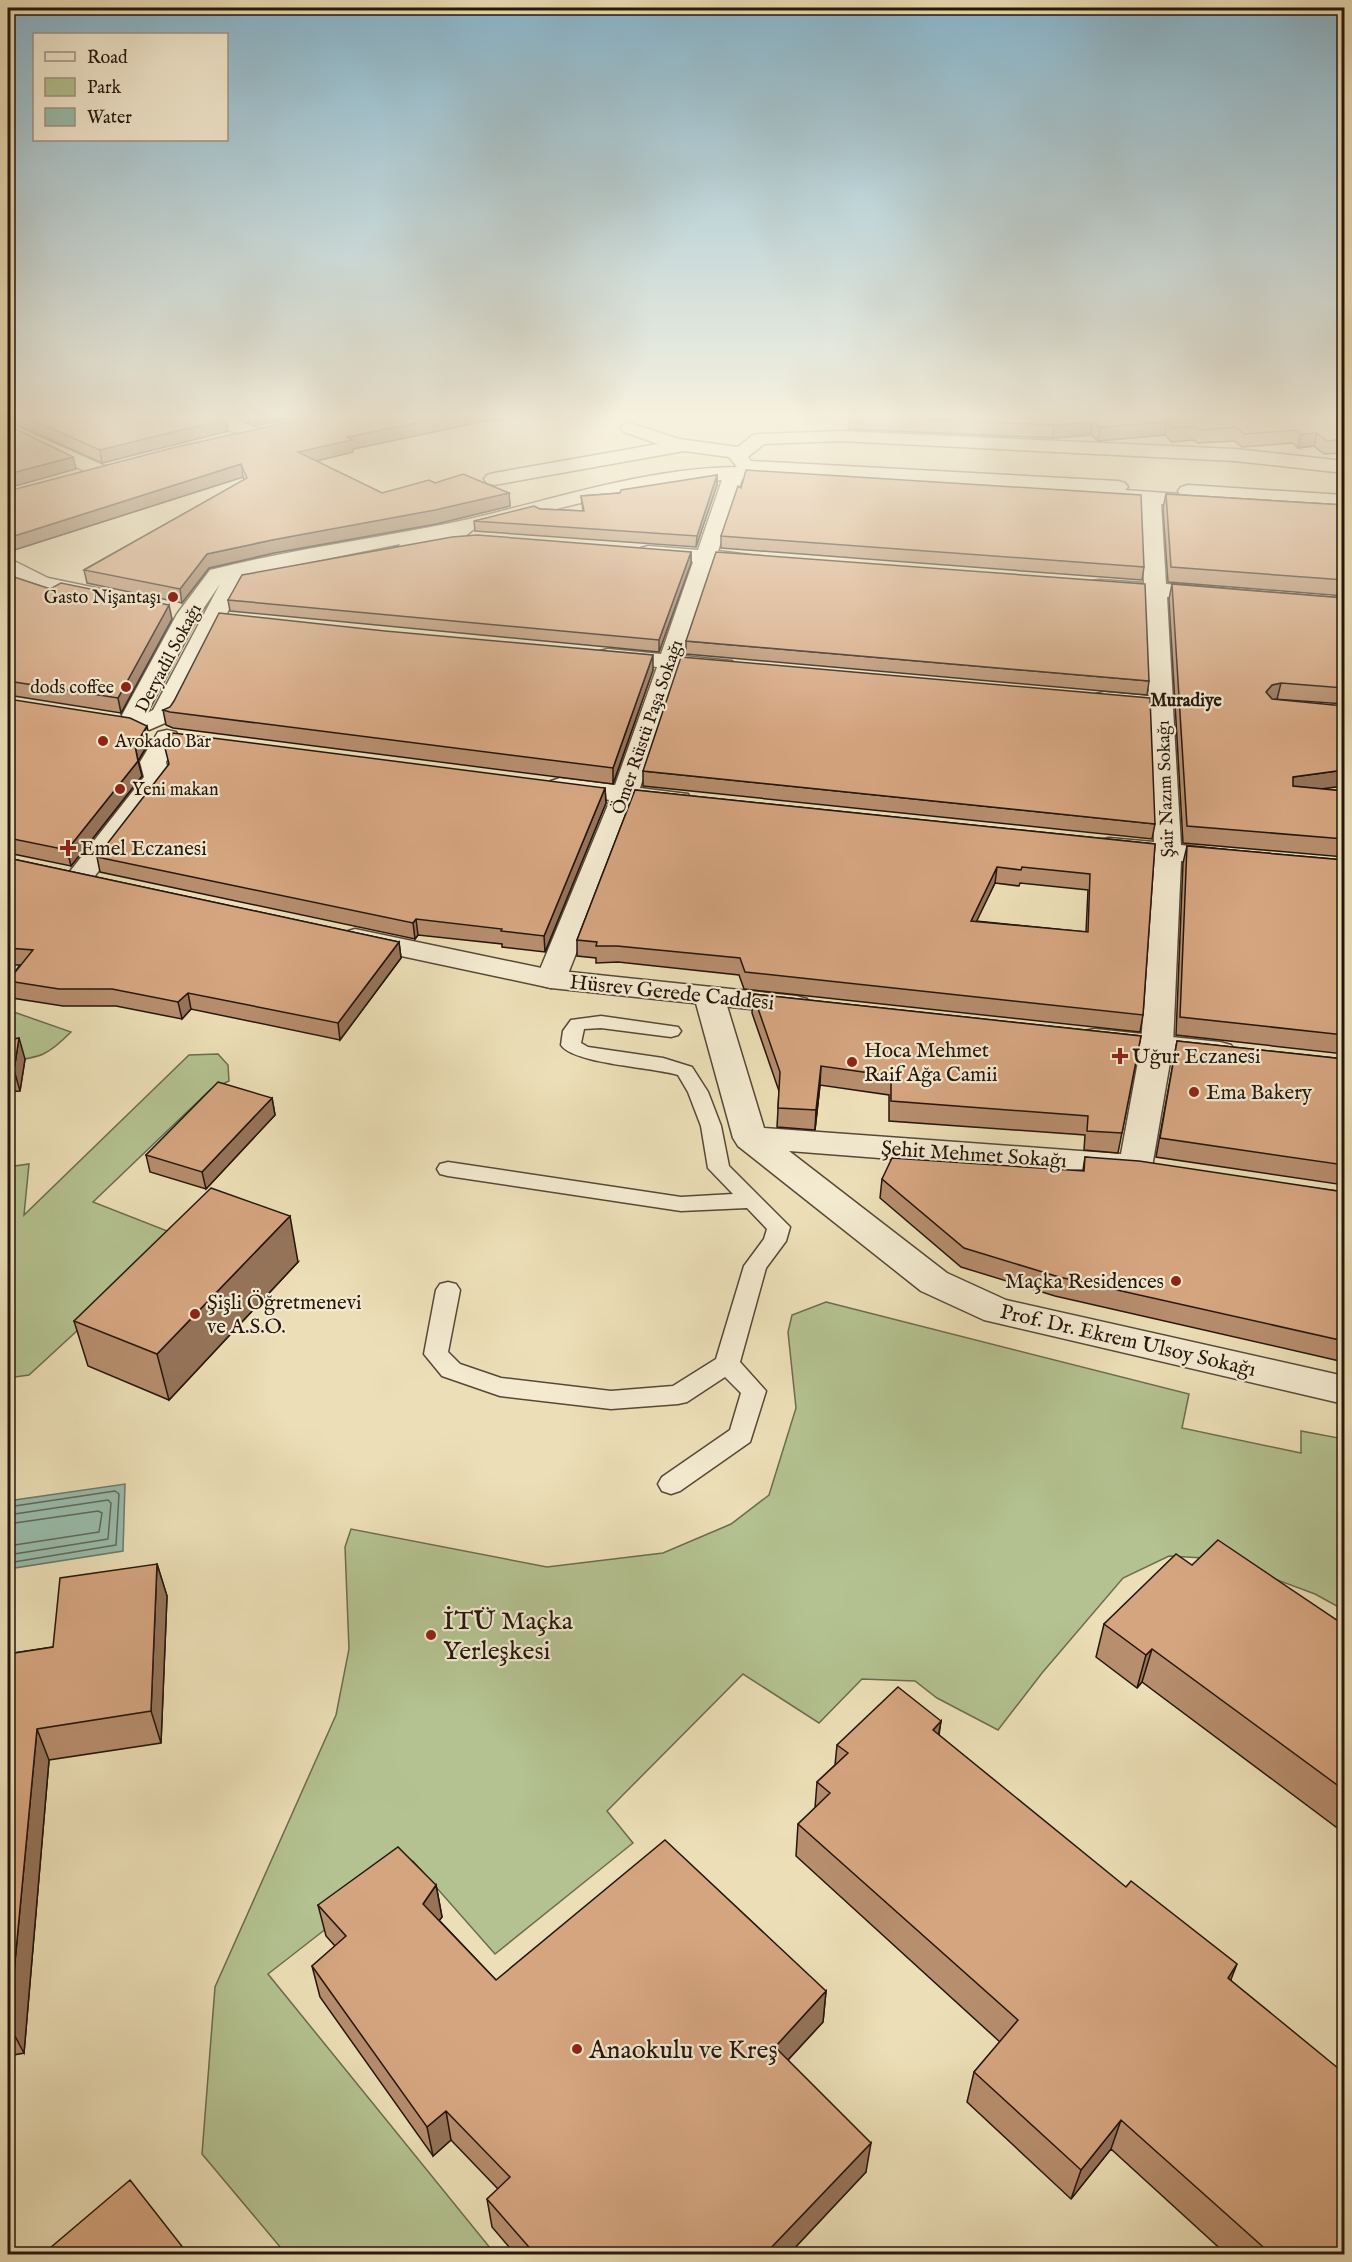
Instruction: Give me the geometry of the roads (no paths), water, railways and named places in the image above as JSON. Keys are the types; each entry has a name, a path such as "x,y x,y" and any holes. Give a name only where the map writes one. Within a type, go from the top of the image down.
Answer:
{"street":[{"name":"Deryadil Sokağı","path":"468,525 446,542 302,566 266,569 217,574 189,614 134,715 140,725 163,715 198,644 234,579 266,569 490,520"},
{"name":"Ömer Rüstü Paşa Sokağı","path":"551,979 625,794 718,520"},
{"name":"Şair Nazım Sokağı","path":"1134,1167 1157,1045 1168,853 1163,705 1152,520"},
{"path":"446,542 490,539"},
{"path":"633,551 776,562"},
{"path":"8,564 41,583 120,600"},
{"path":"19,591 41,583"},
{"path":"1085,585 1239,596"},
{"path":"166,609 237,620"},
{"path":"588,654 741,667"},
{"path":"1081,697 1163,705"},
{"path":"48,872 90,882 158,777 153,762 178,738 140,725 114,720"},
{"path":"542,784 708,803"},
{"path":"1085,844 1250,859"},
{"name":"Hüsrev Gerede Caddesi","path":"324,931 551,979 825,1008"},
{"path":"709,996 750,1138"},
{"path":"1062,1035 1251,1056"},
{"name":"Şehit Mehmet Sokağı","path":"750,1138 1024,1157 1170,1172"},
{"name":"Prof. Dr. Ekrem Ulsoy Sokağı","path":"750,1138 934,1282 997,1311 1344,1390"}],"lane":[{"path":"448,1290 436,1354 451,1370 500,1387 611,1400 678,1395 727,1364 755,1266 775,1241 779,1227 719,1168 711,1126 698,1092 685,1071 663,1064 583,1052 570,1046 573,1031 579,1024 601,1022 671,1031"},
{"path":"448,1169 681,1204 750,1201"},
{"path":"671,1484 741,1434 754,1391 727,1364"}],"water":[{"path":"125,1484 123,1551 8,1569 8,1501"}],"place":[{"name":"Gasto Nişantaşı","path":"173,597"},
{"name":"dods coffee","path":"126,687"},
{"name":"Avokado Bar","path":"103,741"},
{"name":"Yeni makan","path":"120,789"},
{"name":"Emel Eczanesi","path":"68,848"},
{"name":"Uğur Eczanesi","path":"1120,1056"},
{"name":"Hoca Mehmet Raif Ağa Camii","path":"852,1062"},
{"name":"Ema Bakery","path":"1194,1092"},
{"name":"Maçka Residences","path":"1176,1281"},
{"name":"Şişli Öğretmenevi ve A.S.O.","path":"195,1314"},
{"name":"İTÜ Maçka Yerleşkesi","path":"431,1635"},
{"name":"Anaokulu ve Kreş","path":"577,2049"}],"district":[{"name":"Muradiye","path":"1186,700"}]}
